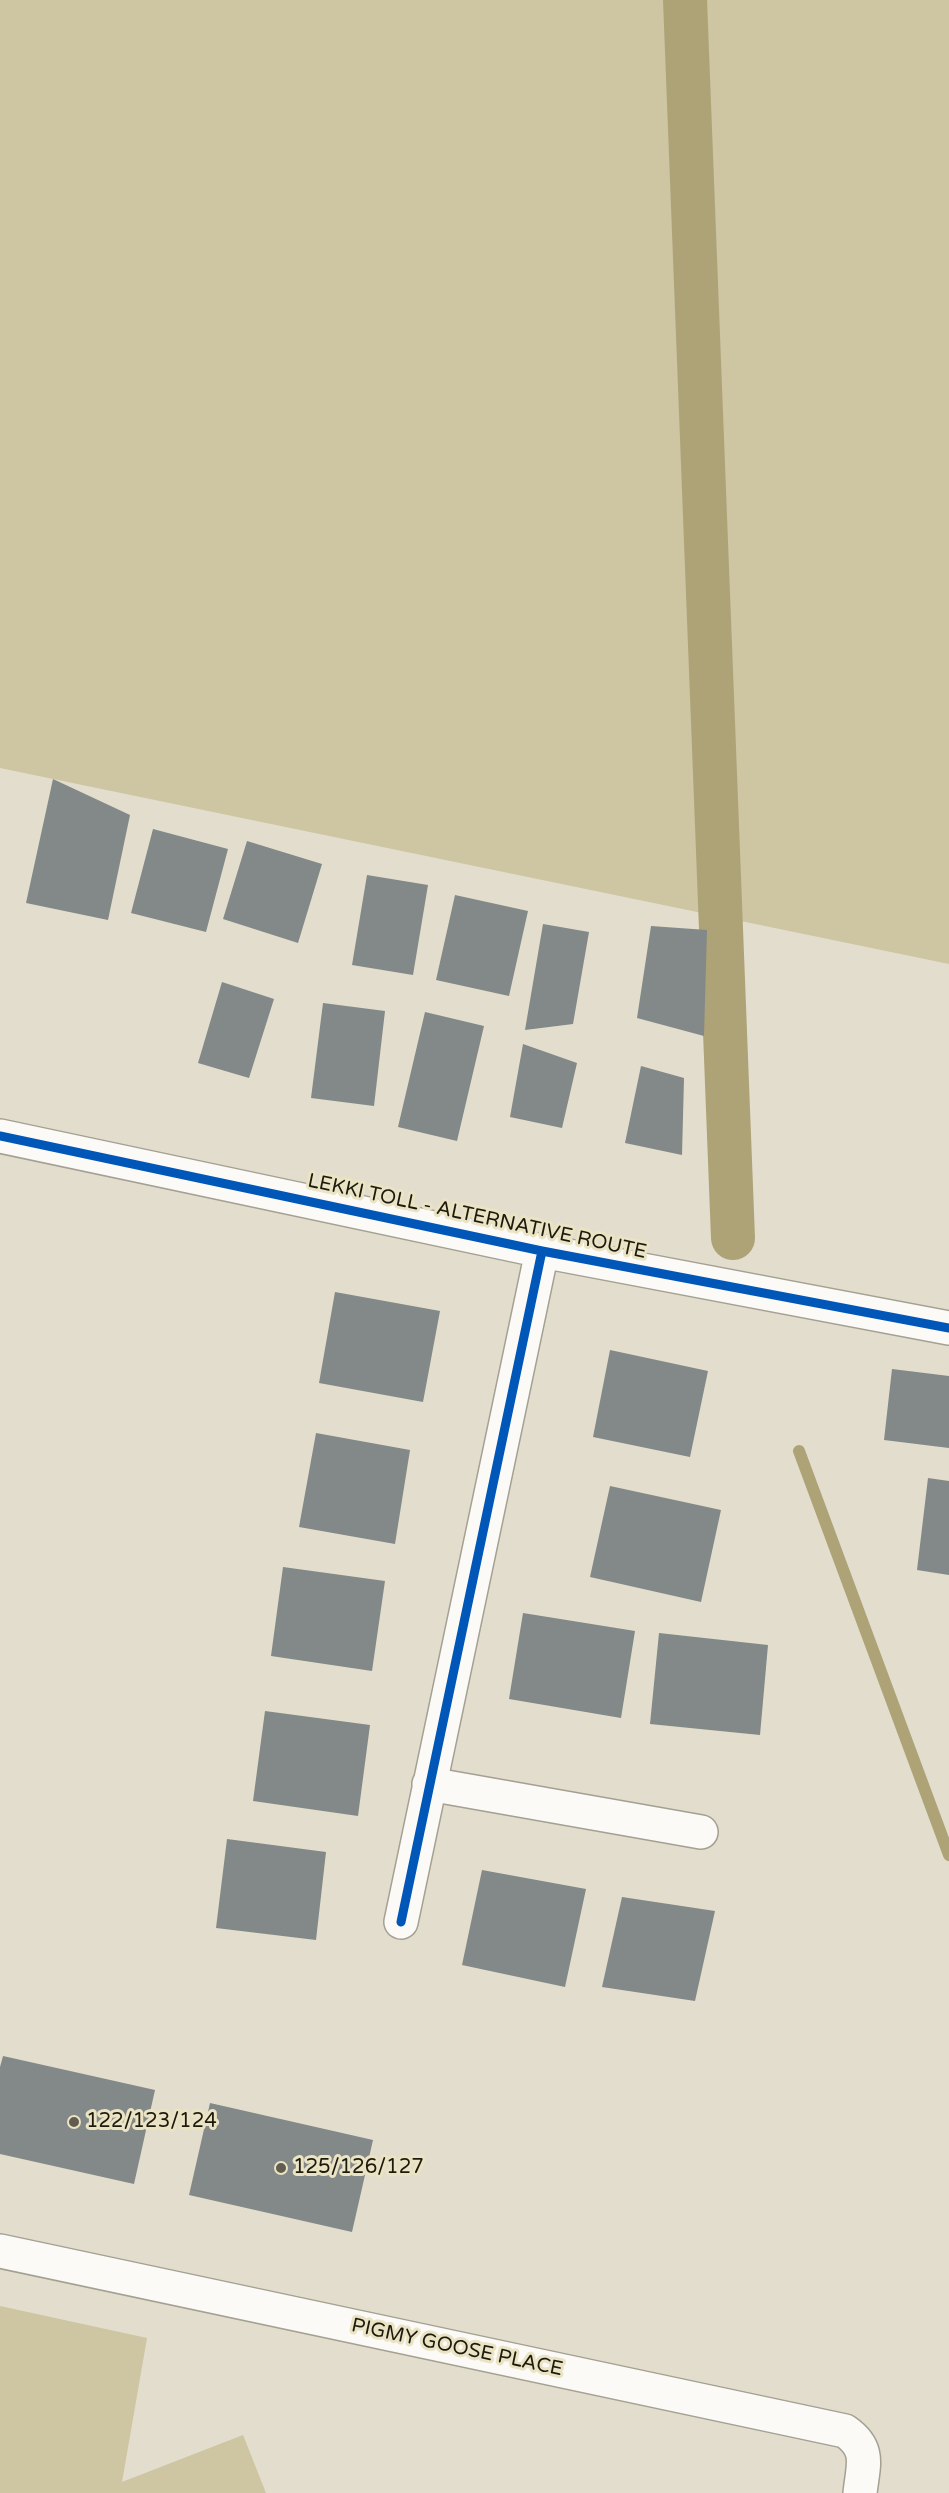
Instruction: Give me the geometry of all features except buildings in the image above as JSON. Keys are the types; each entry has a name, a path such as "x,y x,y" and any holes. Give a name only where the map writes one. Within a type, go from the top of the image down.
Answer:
{"street":[{"name":"LEKKI TOLL - ALTERNATIVE ROUTE","path":"0,1136 542,1251 949,1328"},
{"path":"400,1922 542,1251"},
{"path":"429,1784 702,1832"},
{"name":"PIGMY GOOSE PLACE","path":"0,2251 845,2431 858,2440 864,2457 860,2493"}],"shaded area":[{"path":"0,0 949,0 949,964 0,768"},
{"path":"0,2306 147,2338 122,2482 243,2435 266,2493 0,2493"}],"waterway":[{"path":"685,0 733,1238"},
{"path":"799,1451 949,1855"}],"cycle path":[{"path":"0,1136 542,1251 949,1328"},
{"path":"401,1922 542,1251"}],"place":[{"name":"122/123/124","path":"74,2122"},
{"name":"125/126/127","path":"281,2168"}]}
